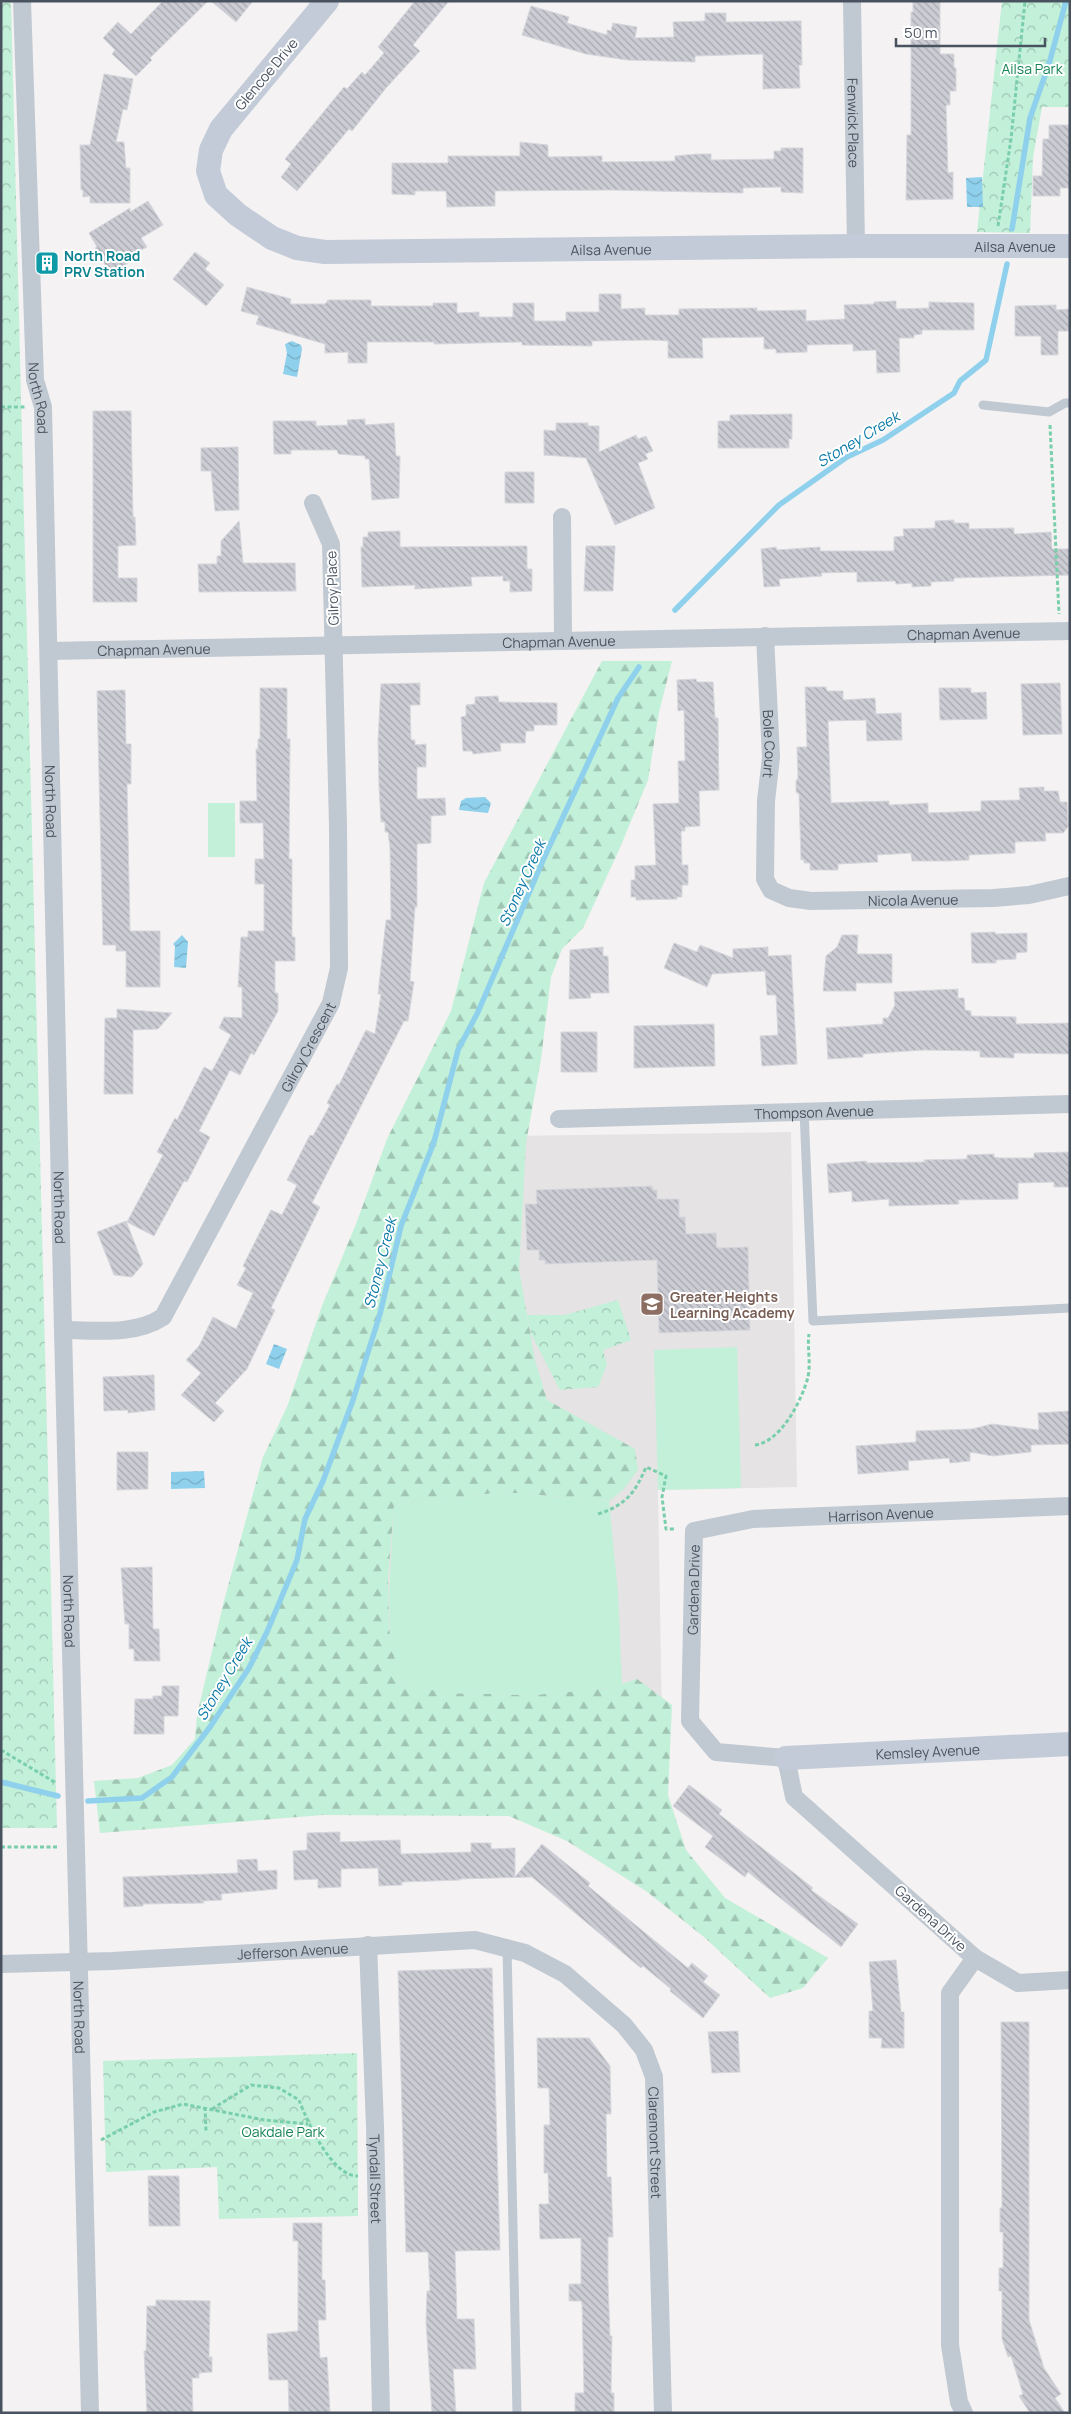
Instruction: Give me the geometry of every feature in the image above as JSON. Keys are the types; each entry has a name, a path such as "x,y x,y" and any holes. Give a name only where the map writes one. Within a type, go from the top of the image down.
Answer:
{"street":[{"name":"North Road","path":"22,1 34,380 43,407 63,1330 90,2413"},
{"name":"Glencoe Drive","path":"211,150 221,129 327,1"},
{"name":"Fenwick Place","path":"852,1 856,246"},
{"name":"Ailsa Avenue","path":"211,150 208,171 216,195 238,215 272,238 297,248 326,252 856,246 1070,246"},
{"name":"Gilroy Place","path":"313,503 331,544 334,646"},
{"path":"562,517 563,640"},
{"name":"Chapman Avenue","path":"49,651 765,636 1065,626"},
{"name":"Bole Court","path":"765,636 771,756 766,801 765,879"},
{"name":"Gilroy Crescent","path":"63,1330 134,1329 154,1323 162,1317 331,1003 339,968 334,646"},
{"name":"Nicola Avenue","path":"765,879 771,890 789,898 811,901 993,898 1029,895 1069,886"},
{"name":"Thompson Avenue","path":"559,1119 1070,1104"},
{"name":"Harrison Avenue","path":"694,1531 753,1519 1070,1506"},
{"name":"Gardena Drive","path":"694,1531 690,1721 716,1752 786,1758 794,1797 975,1958 950,1994 950,2345 959,2402 964,2413"},
{"name":"Kemsley Avenue","path":"786,1758 1070,1744"},
{"name":"Jefferson Avenue","path":"1,1964 475,1940 507,1947"},
{"name":"Tyndall Street","path":"368,1945 376,2176 381,2413"},
{"name":"Claremont Street","path":"507,1947 543,1960 565,1974 624,2026 644,2050 654,2077 663,2413"},
{"path":"975,1958 1018,1983 1070,1980"}],"lane":[{"path":"983,405 1049,412 1070,403"},
{"path":"804,1112 813,1321 1070,1308"},
{"path":"507,1947 517,2413"}],"path":[{"path":"995,246 1011,139 1025,1"},
{"path":"1049,412 1065,626"},
{"path":"755,1445 766,1444 778,1433 786,1424 798,1400 808,1377 809,1336 813,1321"},
{"path":"598,1514 612,1510 636,1490 646,1467 666,1476 662,1497 666,1529 694,1531"},
{"path":"1,1750 63,1787"},
{"path":"1,1847 76,1847"},
{"path":"212,2109 251,2085 279,2088 299,2100 308,2124 339,2169 353,2176 376,2176"},
{"path":"83,2150 154,2112 183,2104 264,2120 308,2124"},
{"path":"205,2107 206,2132"}],"shaded area":[{"name":"Greater Heights Learning Academy","path":"791,1132 797,1487 658,1490 662,1726 361,1730 357,1475 507,1136"}],"green space":[{"path":"1,1 11,1 57,1828 1,1828"},
{"name":"Ailsa Park","path":"1002,1 1070,1 1070,107 1042,107 1033,157 1030,233 977,232"},
{"path":"602,661 672,661 659,712 648,780 619,850 583,928 562,949 551,977 541,1059 526,1143 519,1270 535,1360 547,1400 635,1449 638,1470 623,1490 609,1501 503,1492 394,1505 388,1579 389,1629 400,1684 448,1693 534,1695 610,1688 637,1679 672,1705 668,1795 686,1850 725,1898 828,1958 803,1988 770,1998 704,1937 646,1891 567,1841 509,1816 323,1815 100,1833 94,1781 138,1778 172,1765 195,1739 197,1715 224,1601 263,1457 287,1407 322,1306 356,1224 387,1139 451,1011 484,883"},
{"path":"208,803 235,803 235,857 208,857"},
{"path":"618,1300 631,1340 603,1350 607,1365 598,1387 560,1390 531,1334 527,1315 564,1315"},
{"path":"737,1347 741,1488 658,1490 654,1350"},
{"path":"503,1492 609,1501 618,1593 622,1684 610,1688 534,1695 448,1693 400,1684 390,1635 389,1594 394,1505"},
{"name":"Oakdale Park","path":"357,2053 358,2216 219,2219 217,2167 106,2172 103,2061"}],"water":[{"path":"982,177 983,207 967,207 966,178"},
{"path":"292,341 301,345 302,349 297,377 283,374 287,353 285,344"},
{"path":"485,797 491,803 488,813 459,810 461,801 466,798"},
{"path":"182,935 188,942 186,968 174,967 175,946 173,944"},
{"path":"274,1344 287,1349 279,1369 266,1364"},
{"path":"204,1471 205,1488 171,1489 171,1472"}],"building":[{"path":"163,1 208,1 150,58 152,60 136,76 112,54 115,50 103,38 118,22 131,34"},
{"path":"211,1 253,1 236,22"},
{"path":"415,1 449,1 413,45 420,51 386,88 352,131 349,129 297,191 281,177 291,164 285,159 344,87 347,89 362,72 365,75 384,53 378,47"},
{"path":"940,1 940,54 954,54 954,68 956,68 956,91 950,91 950,105 946,105 948,173 953,172 953,199 906,200 907,135 911,135 911,12 913,12 913,2"},
{"path":"531,6 569,17 567,23 607,35 607,30 611,31 613,23 637,27 635,38 674,37 673,22 705,21 705,13 726,13 726,22 801,21 802,65 799,65 800,88 763,89 763,54 695,56 695,62 627,60 586,54 522,35"},
{"path":"104,74 133,79 127,110 123,109 116,142 124,142 126,168 130,168 130,203 90,203 90,196 83,197 83,190 81,190 80,145 90,145"},
{"path":"1049,125 1070,125 1070,188 1060,188 1060,196 1033,196 1033,176 1042,176 1043,139 1049,139"},
{"path":"520,142 548,145 548,157 602,156 602,162 675,161 675,156 697,154 711,154 711,160 774,159 774,151 781,151 781,148 803,148 803,193 781,192 781,187 743,188 743,193 611,190 495,191 495,206 447,207 446,191 415,191 415,195 392,194 392,163 448,163 448,156 520,156"},
{"path":"148,201 163,225 141,238 147,247 137,252 140,256 126,264 127,269 113,278 95,248 97,247 89,233 130,208 130,212"},
{"path":"195,252 210,263 205,269 224,285 206,306 173,279"},
{"path":"247,287 291,299 290,304 325,304 328,300 371,300 371,306 433,306 433,303 457,303 457,313 479,312 479,317 513,317 513,303 534,303 534,321 566,321 566,312 599,312 599,294 621,294 621,309 645,308 645,315 679,315 679,309 757,308 757,311 806,310 806,321 845,319 844,305 896,301 896,309 929,308 929,302 974,303 974,330 922,330 922,334 914,335 914,338 899,338 900,372 877,373 876,350 853,351 853,344 807,345 807,352 776,353 776,349 764,349 764,337 702,338 703,358 668,358 668,341 652,340 592,341 592,346 522,345 522,342 434,344 434,342 367,342 367,363 348,363 348,352 325,353 325,344 256,324 259,316 241,311"},
{"path":"1056,305 1056,310 1070,309 1070,331 1058,331 1058,355 1041,355 1041,336 1015,336 1015,306"},
{"path":"93,411 131,411 133,517 135,517 136,545 118,546 118,578 137,578 137,602 93,602"},
{"path":"792,414 792,439 789,439 789,448 718,448 718,421 730,421 730,415"},
{"path":"365,419 365,425 394,423 396,456 400,456 399,498 372,500 369,459 365,459 365,456 338,454 337,450 291,450 291,454 274,454 273,421 316,421 316,426 348,425 347,420"},
{"path":"556,423 588,423 588,426 599,426 599,452 636,435 638,439 646,436 653,451 645,454 648,459 638,463 655,508 615,525 586,458 544,455 544,430 556,431"},
{"path":"238,447 239,510 215,511 211,471 201,471 201,448"},
{"path":"505,472 534,472 534,503 505,503"},
{"path":"954,520 954,523 969,523 969,529 1014,528 1014,534 1051,532 1052,549 1070,549 1070,575 954,578 954,581 931,582 931,586 912,587 912,583 896,584 895,581 857,582 857,572 821,573 822,576 779,579 780,586 764,587 761,549 776,547 777,550 820,547 820,551 894,551 894,537 904,536 903,529 935,528 935,521"},
{"path":"239,521 243,563 295,563 296,591 199,592 198,564 217,564 217,556 221,556 221,541"},
{"path":"400,531 400,547 527,546 527,569 532,569 532,591 510,592 510,581 503,581 503,576 471,577 472,586 415,589 415,585 362,587 361,547 363,547 363,537 368,537 368,532"},
{"path":"586,546 615,546 613,591 584,591"},
{"path":"696,679 697,682 713,682 715,718 718,718 719,790 699,791 700,826 685,827 685,831 681,831 682,865 688,865 688,885 682,885 682,897 677,897 677,899 636,900 636,897 631,897 631,880 635,880 635,866 656,865 653,804 679,803 678,761 685,761 684,710 678,711 677,680"},
{"path":"420,683 420,705 410,705 411,740 415,740 415,745 426,744 426,767 417,767 417,799 445,798 446,815 431,816 431,843 417,844 417,907 415,907 410,981 414,982 408,1021 404,1021 312,1203 320,1207 271,1308 275,1310 247,1369 215,1403 224,1411 214,1422 181,1395 201,1373 186,1360 199,1346 213,1317 236,1329 253,1293 237,1285 246,1268 243,1266 271,1210 282,1215 297,1185 287,1180 310,1135 313,1136 330,1105 327,1103 337,1084 339,1085 366,1030 375,1034 381,994 378,994 386,920 391,920 390,847 388,832 385,832 385,822 381,822 379,786 378,740 381,684"},
{"path":"1060,683 1062,734 1023,735 1021,684"},
{"path":"805,687 826,687 827,691 843,691 843,700 875,698 876,714 901,713 902,740 867,741 866,720 828,721 831,803 889,801 889,805 928,803 928,813 981,811 981,801 1020,800 1019,788 1044,787 1044,791 1058,791 1060,802 1067,802 1068,827 1063,833 1045,833 1046,841 1015,842 1015,853 969,855 969,860 948,861 912,861 911,853 877,855 878,862 838,864 838,870 810,870 810,863 804,863 804,860 801,860 799,794 796,792 796,781 798,778 797,747 807,747"},
{"path":"260,688 287,688 287,739 290,739 289,859 292,859 292,937 295,937 295,961 275,961 275,993 278,993 278,1011 254,1055 251,1053 240,1075 230,1070 199,1131 210,1137 187,1182 184,1181 154,1236 127,1222 163,1155 157,1152 175,1118 177,1120 204,1067 212,1071 231,1035 219,1028 224,1017 242,1018 242,987 238,987 241,937 248,937 248,931 264,931 264,884 255,884 255,859 264,859 263,823 240,823 240,801 257,801 256,749 258,749 258,739 260,739"},
{"path":"939,688 971,688 971,693 986,692 987,719 940,720"},
{"path":"125,690 126,744 131,744 131,784 127,784 130,931 160,931 160,987 126,987 126,951 116,951 116,945 103,945 97,691"},
{"path":"498,696 499,702 557,703 557,725 534,725 534,731 526,731 525,743 500,743 501,751 473,754 472,751 463,751 461,717 466,716 466,705 475,704 475,697"},
{"path":"995,932 995,934 1027,933 1027,952 1016,953 1016,959 996,960 996,963 972,963 971,933"},
{"path":"842,935 858,935 857,954 892,954 892,983 856,983 856,991 823,991 826,956 837,947"},
{"path":"674,943 697,952 700,945 733,958 733,949 768,947 768,956 791,955 797,1064 762,1066 760,1036 778,1035 776,995 767,995 765,971 712,974 707,987 664,968"},
{"path":"603,947 603,956 608,956 609,993 590,993 591,998 569,999 570,950"},
{"path":"958,989 958,998 964,998 965,1010 971,1011 971,1016 1016,1017 1016,1024 1070,1023 1070,1054 1014,1053 1014,1058 980,1057 980,1051 924,1050 863,1054 863,1057 828,1059 826,1028 883,1024 883,1018 888,1018 895,1005 894,992"},
{"path":"117,1009 172,1013 158,1029 133,1030 133,1094 104,1094 105,1018 117,1018"},
{"path":"714,1024 715,1066 634,1068 634,1026"},
{"path":"561,1032 597,1032 597,1072 561,1072"},
{"path":"1070,1152 1070,1187 1054,1187 1054,1182 1018,1183 1018,1199 958,1200 959,1204 889,1206 889,1199 852,1202 852,1191 829,1193 827,1164 866,1161 867,1163 925,1162 924,1160 967,1159 967,1155 994,1154 994,1157 1000,1158 1034,1158 1034,1153"},
{"path":"652,1186 653,1190 657,1190 657,1199 679,1199 679,1217 685,1217 686,1234 716,1233 717,1248 748,1247 750,1330 659,1333 657,1260 545,1264 545,1260 539,1260 539,1250 527,1250 525,1204 537,1204 536,1190"},
{"path":"126,1221 143,1264 132,1277 114,1275 97,1232"},
{"path":"154,1375 155,1410 128,1413 128,1410 104,1411 103,1377"},
{"path":"1070,1411 1070,1444 1031,1445 1031,1452 993,1456 970,1452 970,1461 950,1463 949,1458 908,1461 909,1470 858,1474 856,1446 916,1442 916,1431 972,1429 992,1424 1039,1430 1038,1413"},
{"path":"117,1452 148,1452 148,1489 117,1490"},
{"path":"152,1567 153,1629 159,1629 160,1661 134,1661 134,1649 129,1649 129,1624 125,1624 121,1568"},
{"path":"162,1686 179,1686 178,1716 164,1716 164,1734 134,1734 135,1699 153,1699 153,1696 162,1696"},
{"path":"689,1785 722,1810 719,1814 813,1888 811,1890 858,1924 841,1947 748,1872 745,1877 705,1847 713,1836 673,1806"},
{"path":"340,1832 340,1842 400,1840 401,1854 471,1852 471,1843 491,1843 491,1849 515,1848 515,1877 542,1844 590,1883 588,1886 688,1968 692,1963 708,1976 703,1982 720,1995 703,2018 670,1991 671,1989 643,1966 641,1968 532,1877 402,1882 402,1885 379,1886 378,1868 341,1869 341,1887 318,1888 318,1879 294,1880 293,1851 307,1850 307,1833"},
{"path":"257,1859 258,1871 277,1870 277,1889 221,1894 222,1900 203,1901 204,1903 143,1904 143,1906 124,1907 123,1877 238,1873 237,1860"},
{"path":"896,1960 901,2012 904,2012 904,2048 881,2048 882,2038 869,2038 869,2011 873,2011 869,1962"},
{"path":"492,1968 500,2250 455,2251 457,2319 474,2319 476,2369 453,2369 456,2413 432,2413 426,2322 427,2291 430,2291 428,2252 406,2252 398,1971"},
{"path":"1001,2022 1029,2022 1029,2320 1044,2368 1061,2394 1055,2398 1065,2413 1030,2413 1019,2396 1023,2394 1011,2356 1008,2357 1002,2339 1002,2291 999,2291 999,2268 1003,2268 1003,2232 1000,2232 1000,2208 1002,2208"},
{"path":"738,2031 740,2072 712,2073 708,2032"},
{"path":"537,2038 589,2038 610,2066 611,2114 606,2114 607,2177 611,2177 613,2237 608,2237 608,2281 610,2336 612,2336 611,2393 614,2393 614,2413 575,2413 575,2393 584,2393 582,2304 581,2301 569,2301 569,2284 581,2284 581,2238 540,2239 539,2204 549,2204 548,2173 544,2173 544,2125 550,2125 549,2088 538,2088"},
{"path":"148,2176 179,2176 180,2226 149,2226"},
{"path":"293,2223 322,2223 322,2280 325,2280 326,2320 318,2320 320,2358 327,2357 330,2413 289,2411 288,2380 269,2380 267,2334 298,2331 298,2241 293,2241"},
{"path":"156,2300 210,2301 209,2357 212,2357 212,2372 199,2373 199,2378 192,2378 193,2413 147,2413 144,2351 146,2351 147,2306 156,2306"}],"waterway":[{"name":"Stoney Creek","path":"1012,229 1030,118 1049,64 1066,1"},
{"name":"Stoney Creek","path":"675,610 779,505 847,457 883,440 954,393 960,381 986,360 1007,264"},
{"name":"Stoney Creek","path":"88,1801 142,1798 172,1777 210,1727 249,1668 267,1632 297,1560 305,1519 323,1481 353,1400 380,1314 401,1226 434,1142 458,1050 478,1012 544,858 618,698 639,667"},
{"name":"Stoney Creek","path":"1,1782 58,1796"}],"place":[{"name":"North Road PRV Station","path":"47,263"},
{"name":"Greater Heights Learning Academy","path":"652,1304"}]}
